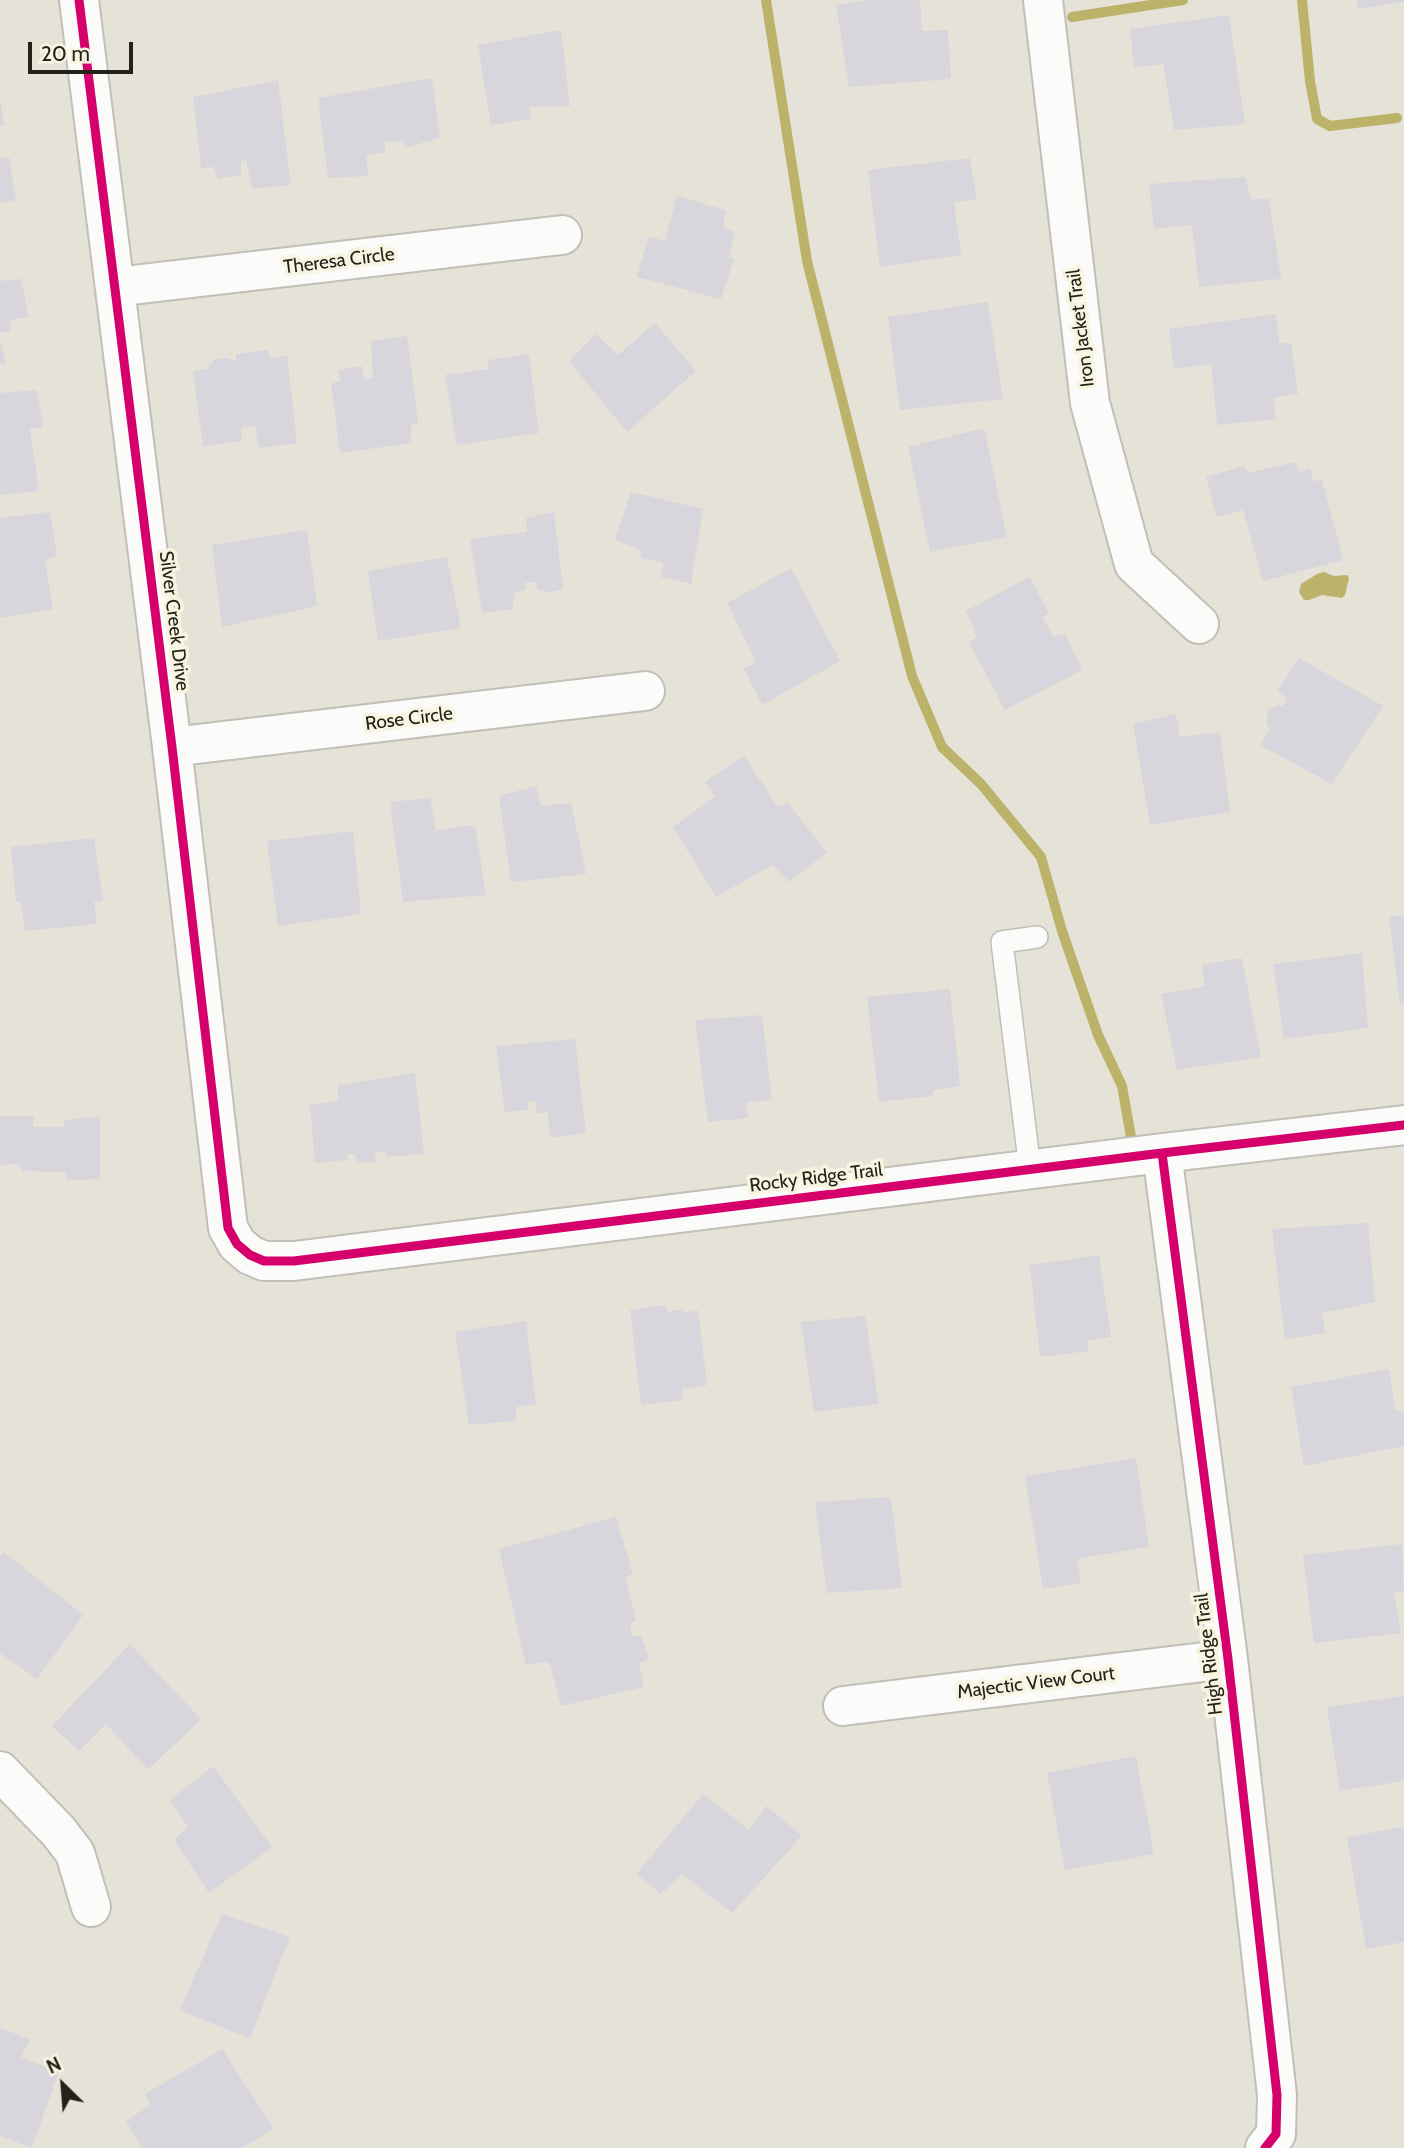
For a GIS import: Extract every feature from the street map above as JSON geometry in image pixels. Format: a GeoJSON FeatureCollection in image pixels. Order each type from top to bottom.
{"type":"FeatureCollection","features":[{"type":"Feature","properties":{"kind":"street","name":"Silver Creek Drive"},"geometry":{"type":"LineString","coordinates":[[79,0],[172,747],[228,1228],[237,1244]]}},
{"type":"Feature","properties":{"kind":"street","name":"Iron Jacket Trail"},"geometry":{"type":"LineString","coordinates":[[1043,0],[1090,403],[1134,564],[1199,624]]}},
{"type":"Feature","properties":{"kind":"street","name":"Theresa Circle"},"geometry":{"type":"LineString","coordinates":[[115,287],[562,235]]}},
{"type":"Feature","properties":{"kind":"street","name":"Rose Circle"},"geometry":{"type":"LineString","coordinates":[[172,747],[645,691]]}},
{"type":"Feature","properties":{"kind":"street","name":"Rocky Ridge Trail"},"geometry":{"type":"LineString","coordinates":[[237,1244],[250,1255],[264,1261],[294,1261],[1404,1125]]}},
{"type":"Feature","properties":{"kind":"street","name":"High Ridge Trail"},"geometry":{"type":"LineString","coordinates":[[1163,1153],[1228,1659],[1278,2095],[1276,2134],[1265,2148]]}},
{"type":"Feature","properties":{"kind":"street","name":"Majectic View Court"},"geometry":{"type":"LineString","coordinates":[[843,1706],[1228,1659]]}},
{"type":"Feature","properties":{"kind":"street"},"geometry":{"type":"LineString","coordinates":[[0,1771],[58,1831],[75,1853],[91,1907]]}},
{"type":"Feature","properties":{"kind":"lane"},"geometry":{"type":"LineString","coordinates":[[1030,1169],[1002,942],[1037,937]]}},
{"type":"Feature","properties":{"kind":"shaded area"},"geometry":{"type":"Polygon","coordinates":[[[1324,572],[1334,576],[1347,575],[1349,578],[1345,595],[1342,598],[1322,595],[1304,600],[1299,592],[1301,584],[1324,572]]]}},
{"type":"Feature","properties":{"kind":"building"},"geometry":{"type":"Polygon","coordinates":[[[868,0],[920,0],[922,31],[948,30],[951,79],[849,87],[836,5],[868,0]]]}},
{"type":"Feature","properties":{"kind":"building"},"geometry":{"type":"Polygon","coordinates":[[[1356,0],[1404,0],[1404,2],[1358,9],[1356,0]]]}},
{"type":"Feature","properties":{"kind":"building"},"geometry":{"type":"Polygon","coordinates":[[[1229,15],[1245,124],[1174,130],[1163,64],[1134,67],[1130,29],[1229,15]]]}},
{"type":"Feature","properties":{"kind":"building"},"geometry":{"type":"Polygon","coordinates":[[[561,30],[570,106],[530,107],[531,119],[491,125],[478,45],[561,30]]]}},
{"type":"Feature","properties":{"kind":"building"},"geometry":{"type":"Polygon","coordinates":[[[432,78],[440,138],[407,147],[403,141],[384,142],[386,152],[366,155],[368,176],[328,178],[318,98],[432,78]]]}},
{"type":"Feature","properties":{"kind":"building"},"geometry":{"type":"Polygon","coordinates":[[[278,80],[291,185],[252,189],[246,160],[241,161],[241,175],[218,179],[214,167],[201,168],[193,97],[278,80]]]}},
{"type":"Feature","properties":{"kind":"building"},"geometry":{"type":"Polygon","coordinates":[[[0,101],[5,125],[0,126],[0,101]]]}},
{"type":"Feature","properties":{"kind":"building"},"geometry":{"type":"Polygon","coordinates":[[[9,157],[16,200],[0,203],[0,158],[9,157]]]}},
{"type":"Feature","properties":{"kind":"building"},"geometry":{"type":"Polygon","coordinates":[[[970,158],[977,200],[954,202],[961,255],[880,267],[868,170],[970,158]]]}},
{"type":"Feature","properties":{"kind":"building"},"geometry":{"type":"Polygon","coordinates":[[[1245,177],[1251,199],[1269,199],[1281,279],[1199,287],[1192,225],[1154,229],[1149,184],[1245,177]]]}},
{"type":"Feature","properties":{"kind":"building"},"geometry":{"type":"Polygon","coordinates":[[[677,196],[725,210],[724,228],[735,232],[729,257],[734,259],[721,299],[637,277],[649,236],[665,241],[677,196]]]}},
{"type":"Feature","properties":{"kind":"building"},"geometry":{"type":"Polygon","coordinates":[[[21,279],[29,317],[9,320],[11,331],[0,333],[0,281],[21,279]]]}},
{"type":"Feature","properties":{"kind":"building"},"geometry":{"type":"Polygon","coordinates":[[[988,302],[1003,399],[900,410],[888,317],[988,302]]]}},
{"type":"Feature","properties":{"kind":"building"},"geometry":{"type":"Polygon","coordinates":[[[1276,314],[1279,343],[1291,343],[1298,394],[1273,398],[1276,419],[1217,425],[1211,364],[1174,369],[1169,329],[1276,314]]]}},
{"type":"Feature","properties":{"kind":"building"},"geometry":{"type":"Polygon","coordinates":[[[655,323],[696,371],[627,432],[569,361],[596,334],[618,355],[655,323]]]}},
{"type":"Feature","properties":{"kind":"building"},"geometry":{"type":"Polygon","coordinates":[[[407,336],[418,423],[411,425],[411,443],[340,453],[331,384],[340,381],[339,370],[362,366],[364,380],[373,378],[371,341],[407,336]]]}},
{"type":"Feature","properties":{"kind":"building"},"geometry":{"type":"Polygon","coordinates":[[[0,341],[6,364],[0,365],[0,341]]]}},
{"type":"Feature","properties":{"kind":"building"},"geometry":{"type":"Polygon","coordinates":[[[268,350],[270,358],[287,356],[297,443],[259,448],[255,426],[241,428],[242,441],[203,446],[193,371],[207,369],[215,359],[228,358],[233,361],[236,360],[236,354],[268,350]]]}},
{"type":"Feature","properties":{"kind":"building"},"geometry":{"type":"Polygon","coordinates":[[[529,354],[539,433],[457,445],[445,375],[489,369],[488,360],[529,354]]]}},
{"type":"Feature","properties":{"kind":"building"},"geometry":{"type":"Polygon","coordinates":[[[37,390],[43,427],[30,429],[39,491],[0,495],[0,393],[37,390]]]}},
{"type":"Feature","properties":{"kind":"building"},"geometry":{"type":"Polygon","coordinates":[[[984,428],[1007,537],[930,552],[908,447],[984,428]]]}},
{"type":"Feature","properties":{"kind":"building"},"geometry":{"type":"Polygon","coordinates":[[[1296,462],[1299,472],[1310,469],[1313,481],[1322,480],[1343,560],[1263,581],[1243,510],[1217,517],[1206,477],[1244,466],[1248,473],[1296,462]]]}},
{"type":"Feature","properties":{"kind":"building"},"geometry":{"type":"Polygon","coordinates":[[[631,492],[703,509],[691,584],[661,577],[663,563],[642,558],[639,550],[615,539],[631,492]]]}},
{"type":"Feature","properties":{"kind":"building"},"geometry":{"type":"Polygon","coordinates":[[[50,512],[57,556],[45,560],[53,609],[0,618],[0,518],[50,512]]]}},
{"type":"Feature","properties":{"kind":"building"},"geometry":{"type":"Polygon","coordinates":[[[554,512],[563,589],[547,593],[545,590],[538,590],[536,582],[524,583],[526,590],[514,593],[513,609],[482,613],[470,539],[527,532],[526,518],[554,512]]]}},
{"type":"Feature","properties":{"kind":"building"},"geometry":{"type":"Polygon","coordinates":[[[307,530],[317,606],[222,627],[212,545],[307,530]]]}},
{"type":"Feature","properties":{"kind":"building"},"geometry":{"type":"Polygon","coordinates":[[[447,557],[461,628],[378,641],[368,571],[447,557]]]}},
{"type":"Feature","properties":{"kind":"building"},"geometry":{"type":"Polygon","coordinates":[[[791,568],[840,661],[762,705],[744,669],[756,662],[727,603],[791,568]]]}},
{"type":"Feature","properties":{"kind":"building"},"geometry":{"type":"Polygon","coordinates":[[[1029,577],[1049,612],[1043,618],[1053,637],[1065,634],[1082,670],[1005,710],[969,642],[977,637],[966,611],[1029,577]]]}},
{"type":"Feature","properties":{"kind":"building"},"geometry":{"type":"Polygon","coordinates":[[[1299,658],[1383,706],[1332,784],[1260,745],[1269,729],[1266,720],[1269,709],[1279,705],[1283,707],[1287,698],[1277,691],[1299,658]]]}},
{"type":"Feature","properties":{"kind":"building"},"geometry":{"type":"Polygon","coordinates":[[[1176,714],[1180,737],[1220,732],[1230,812],[1150,825],[1133,724],[1176,714]]]}},
{"type":"Feature","properties":{"kind":"building"},"geometry":{"type":"Polygon","coordinates":[[[744,756],[778,807],[788,803],[827,853],[789,882],[772,865],[716,897],[673,827],[715,796],[705,782],[744,756]]]}},
{"type":"Feature","properties":{"kind":"building"},"geometry":{"type":"Polygon","coordinates":[[[536,786],[541,806],[571,803],[586,874],[511,882],[499,796],[536,786]]]}},
{"type":"Feature","properties":{"kind":"building"},"geometry":{"type":"Polygon","coordinates":[[[430,798],[436,830],[475,825],[486,895],[403,902],[390,802],[430,798]]]}},
{"type":"Feature","properties":{"kind":"building"},"geometry":{"type":"Polygon","coordinates":[[[353,831],[361,914],[278,926],[267,841],[353,831]]]}},
{"type":"Feature","properties":{"kind":"building"},"geometry":{"type":"Polygon","coordinates":[[[94,838],[103,900],[94,902],[97,924],[25,931],[21,902],[16,902],[11,847],[94,838]]]}},
{"type":"Feature","properties":{"kind":"building"},"geometry":{"type":"Polygon","coordinates":[[[1404,915],[1404,1004],[1400,1005],[1389,917],[1404,915]]]}},
{"type":"Feature","properties":{"kind":"building"},"geometry":{"type":"Polygon","coordinates":[[[1362,953],[1368,1028],[1284,1039],[1273,964],[1362,953]]]}},
{"type":"Feature","properties":{"kind":"building"},"geometry":{"type":"Polygon","coordinates":[[[1242,958],[1261,1057],[1177,1070],[1161,994],[1205,986],[1202,965],[1242,958]]]}},
{"type":"Feature","properties":{"kind":"building"},"geometry":{"type":"Polygon","coordinates":[[[950,989],[960,1086],[933,1090],[933,1096],[879,1102],[867,997],[950,989]]]}},
{"type":"Feature","properties":{"kind":"building"},"geometry":{"type":"Polygon","coordinates":[[[762,1015],[772,1100],[746,1102],[748,1118],[708,1122],[695,1020],[762,1015]]]}},
{"type":"Feature","properties":{"kind":"building"},"geometry":{"type":"Polygon","coordinates":[[[575,1039],[586,1133],[551,1138],[547,1112],[537,1114],[535,1101],[528,1101],[528,1110],[505,1112],[496,1046],[575,1039]]]}},
{"type":"Feature","properties":{"kind":"building"},"geometry":{"type":"Polygon","coordinates":[[[415,1073],[424,1154],[387,1157],[386,1151],[375,1152],[376,1162],[358,1163],[355,1154],[348,1154],[347,1160],[315,1163],[310,1105],[338,1101],[338,1085],[415,1073]]]}},
{"type":"Feature","properties":{"kind":"building"},"geometry":{"type":"Polygon","coordinates":[[[0,1116],[34,1116],[33,1127],[64,1127],[64,1120],[100,1116],[100,1179],[67,1180],[65,1172],[23,1171],[19,1164],[0,1165],[0,1116]]]}},
{"type":"Feature","properties":{"kind":"building"},"geometry":{"type":"Polygon","coordinates":[[[1368,1223],[1375,1302],[1322,1313],[1325,1333],[1285,1339],[1272,1229],[1368,1223]]]}},
{"type":"Feature","properties":{"kind":"building"},"geometry":{"type":"Polygon","coordinates":[[[1099,1255],[1111,1337],[1087,1341],[1089,1351],[1040,1357],[1030,1265],[1099,1255]]]}},
{"type":"Feature","properties":{"kind":"building"},"geometry":{"type":"Polygon","coordinates":[[[665,1305],[668,1312],[698,1310],[707,1385],[682,1389],[683,1400],[641,1405],[630,1310],[665,1305]]]}},
{"type":"Feature","properties":{"kind":"building"},"geometry":{"type":"Polygon","coordinates":[[[865,1316],[879,1404],[814,1412],[801,1322],[865,1316]]]}},
{"type":"Feature","properties":{"kind":"building"},"geometry":{"type":"Polygon","coordinates":[[[526,1321],[536,1404],[516,1407],[516,1421],[469,1425],[455,1332],[526,1321]]]}},
{"type":"Feature","properties":{"kind":"building"},"geometry":{"type":"Polygon","coordinates":[[[1389,1369],[1395,1409],[1404,1413],[1404,1446],[1304,1466],[1291,1387],[1389,1369]]]}},
{"type":"Feature","properties":{"kind":"building"},"geometry":{"type":"Polygon","coordinates":[[[1136,1458],[1149,1547],[1077,1559],[1081,1583],[1043,1589],[1025,1476],[1136,1458]]]}},
{"type":"Feature","properties":{"kind":"building"},"geometry":{"type":"Polygon","coordinates":[[[891,1497],[902,1588],[827,1593],[815,1502],[891,1497]]]}},
{"type":"Feature","properties":{"kind":"building"},"geometry":{"type":"Polygon","coordinates":[[[616,1517],[633,1574],[625,1577],[636,1621],[630,1623],[632,1636],[641,1636],[649,1659],[639,1663],[644,1687],[561,1706],[550,1664],[544,1662],[526,1665],[499,1549],[616,1517]]]}},
{"type":"Feature","properties":{"kind":"building"},"geometry":{"type":"Polygon","coordinates":[[[1402,1544],[1404,1591],[1394,1592],[1401,1633],[1314,1643],[1303,1555],[1402,1544]]]}},
{"type":"Feature","properties":{"kind":"building"},"geometry":{"type":"Polygon","coordinates":[[[4,1552],[83,1615],[37,1679],[0,1653],[0,1557],[4,1552]]]}},
{"type":"Feature","properties":{"kind":"building"},"geometry":{"type":"Polygon","coordinates":[[[130,1644],[201,1719],[148,1770],[106,1724],[79,1751],[52,1726],[130,1644]]]}},
{"type":"Feature","properties":{"kind":"building"},"geometry":{"type":"Polygon","coordinates":[[[1404,1696],[1404,1781],[1340,1791],[1327,1707],[1404,1696]]]}},
{"type":"Feature","properties":{"kind":"building"},"geometry":{"type":"Polygon","coordinates":[[[1136,1756],[1154,1854],[1065,1870],[1047,1773],[1136,1756]]]}},
{"type":"Feature","properties":{"kind":"building"},"geometry":{"type":"Polygon","coordinates":[[[213,1766],[272,1847],[209,1893],[174,1840],[188,1827],[170,1800],[213,1766]]]}},
{"type":"Feature","properties":{"kind":"building"},"geometry":{"type":"Polygon","coordinates":[[[703,1794],[749,1830],[766,1806],[802,1836],[732,1913],[682,1874],[661,1894],[636,1874],[703,1794]]]}},
{"type":"Feature","properties":{"kind":"building"},"geometry":{"type":"Polygon","coordinates":[[[1404,1827],[1404,1942],[1366,1949],[1347,1837],[1404,1827]]]}},
{"type":"Feature","properties":{"kind":"building"},"geometry":{"type":"Polygon","coordinates":[[[222,1914],[290,1937],[250,2039],[180,2010],[222,1914]]]}},
{"type":"Feature","properties":{"kind":"building"},"geometry":{"type":"Polygon","coordinates":[[[0,2028],[30,2039],[21,2058],[59,2071],[32,2148],[0,2136],[0,2028]]]}},
{"type":"Feature","properties":{"kind":"building"},"geometry":{"type":"Polygon","coordinates":[[[222,2049],[274,2129],[242,2148],[142,2148],[126,2121],[150,2105],[145,2094],[222,2049]]]}},
{"type":"Feature","properties":{"kind":"waterway"},"geometry":{"type":"LineString","coordinates":[[766,0],[807,261],[912,676],[942,747],[981,784],[1041,857],[1062,931],[1098,1035],[1122,1086],[1131,1137]]}},
{"type":"Feature","properties":{"kind":"waterway"},"geometry":{"type":"LineString","coordinates":[[1072,17],[1183,0]]}},
{"type":"Feature","properties":{"kind":"waterway"},"geometry":{"type":"LineString","coordinates":[[1302,0],[1310,81],[1317,119],[1330,126],[1397,118]]}},
{"type":"Feature","properties":{"kind":"cycle path"},"geometry":{"type":"LineString","coordinates":[[79,0],[172,747],[228,1228],[237,1244],[250,1255],[264,1261],[294,1261],[1404,1125]]}},
{"type":"Feature","properties":{"kind":"cycle path"},"geometry":{"type":"LineString","coordinates":[[1162,1153],[1228,1659],[1277,2095],[1276,2134],[1265,2148]]}}]}
